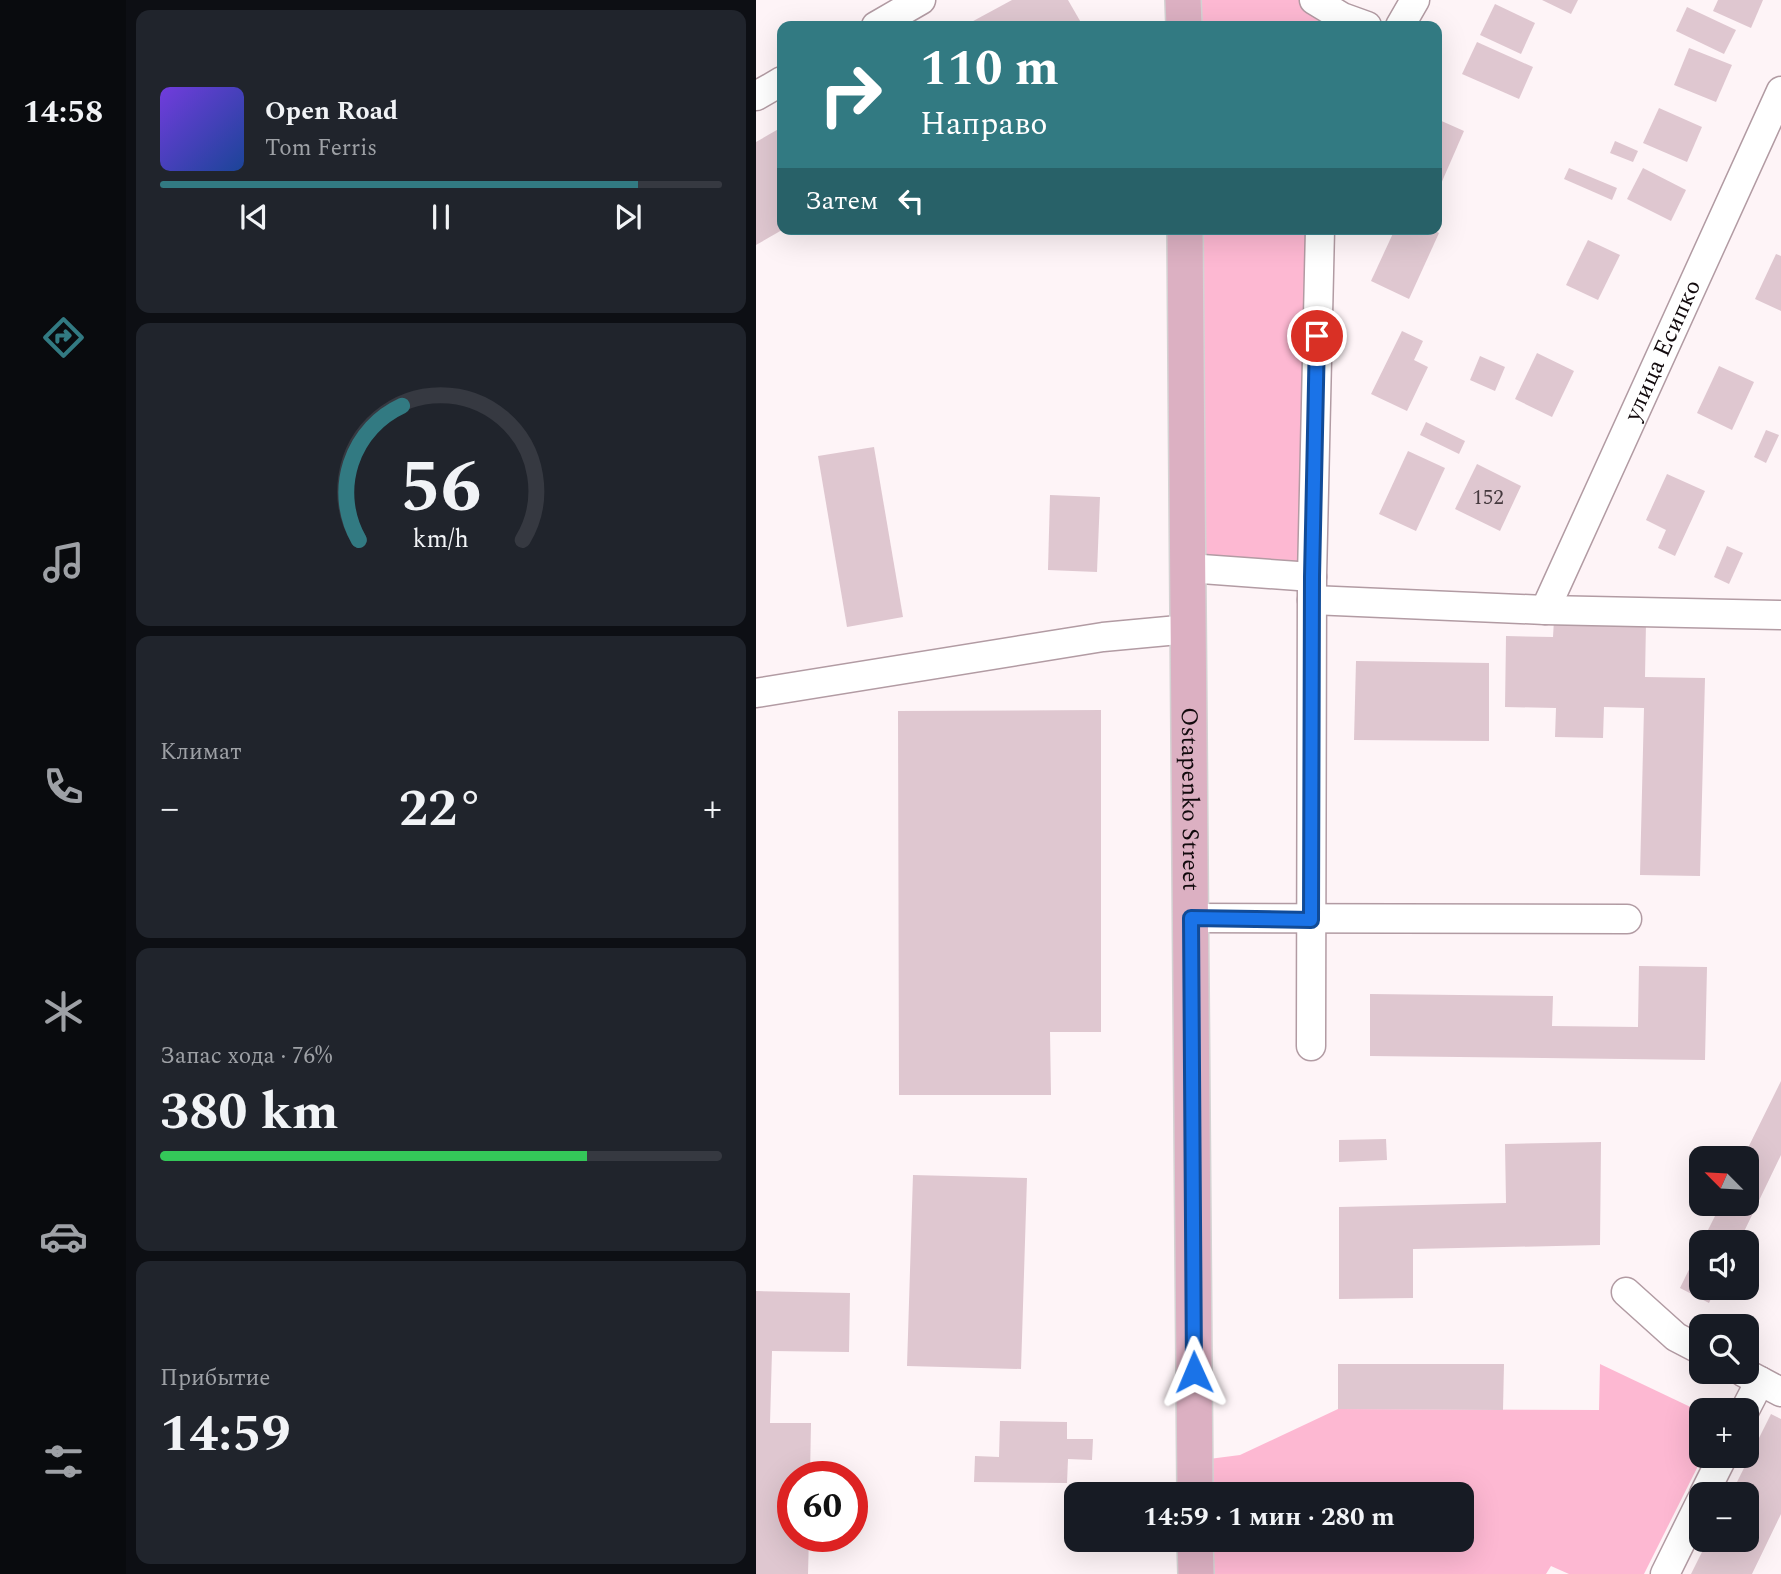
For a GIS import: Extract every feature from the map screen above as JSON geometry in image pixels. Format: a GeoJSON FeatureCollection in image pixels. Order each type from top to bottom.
{"type":"FeatureCollection","features":[{"type":"Feature","properties":{"kind":"main road"},"geometry":{"type":"LineString","coordinates":[[1184,0],[1184,21]]}},
{"type":"Feature","properties":{"kind":"main road","name":"Ostapenko Street"},"geometry":{"type":"LineString","coordinates":[[1185,235],[1195,1482]]}},
{"type":"Feature","properties":{"kind":"main road"},"geometry":{"type":"LineString","coordinates":[[1195,1552],[1196,1574]]}},
{"type":"Feature","properties":{"kind":"street"},"geometry":{"type":"LineString","coordinates":[[885,21],[921,0]]}},
{"type":"Feature","properties":{"kind":"street"},"geometry":{"type":"LineString","coordinates":[[1314,0],[1353,21]]}},
{"type":"Feature","properties":{"kind":"street"},"geometry":{"type":"LineString","coordinates":[[1403,21],[1415,0]]}},
{"type":"Feature","properties":{"kind":"street"},"geometry":{"type":"LineString","coordinates":[[756,96],[777,84]]}},
{"type":"Feature","properties":{"kind":"street","name":"улица Есипко"},"geometry":{"type":"LineString","coordinates":[[1545,610],[1781,91]]}},
{"type":"Feature","properties":{"kind":"street"},"geometry":{"type":"LineString","coordinates":[[1311,1046],[1312,588],[1320,235]]}},
{"type":"Feature","properties":{"kind":"street"},"geometry":{"type":"LineString","coordinates":[[1188,568],[1312,588],[1545,610],[1781,614]]}},
{"type":"Feature","properties":{"kind":"street"},"geometry":{"type":"LineString","coordinates":[[756,693],[1102,637],[1189,629]]}},
{"type":"Feature","properties":{"kind":"street"},"geometry":{"type":"LineString","coordinates":[[1191,918],[1627,919]]}},
{"type":"Feature","properties":{"kind":"street"},"geometry":{"type":"LineString","coordinates":[[1626,1292],[1676,1337],[1689,1344]]}},
{"type":"Feature","properties":{"kind":"street"},"geometry":{"type":"LineString","coordinates":[[1752,1398],[1761,1382]]}},
{"type":"Feature","properties":{"kind":"street"},"geometry":{"type":"LineString","coordinates":[[1665,1574],[1689,1525]]}},
{"type":"Feature","properties":{"kind":"shaded area"},"geometry":{"type":"Polygon","coordinates":[[[1183,0],[1299,0],[1305,11],[1319,21],[1184,21],[1183,0]]]}},
{"type":"Feature","properties":{"kind":"shaded area"},"geometry":{"type":"Polygon","coordinates":[[[1185,235],[1320,235],[1312,577],[1188,568],[1185,235]]]}},
{"type":"Feature","properties":{"kind":"shaded area"},"geometry":{"type":"Polygon","coordinates":[[[1600,1364],[1689,1406],[1689,1468],[1697,1468],[1644,1574],[1569,1574],[1551,1566],[1546,1574],[1209,1574],[1209,1552],[1474,1552],[1474,1482],[1209,1482],[1209,1459],[1240,1455],[1338,1409],[1599,1410],[1600,1364]]]}},
{"type":"Feature","properties":{"kind":"building"},"geometry":{"type":"Polygon","coordinates":[[[1012,0],[1068,0],[1080,21],[973,21],[1012,0]]]}},
{"type":"Feature","properties":{"kind":"building"},"geometry":{"type":"Polygon","coordinates":[[[1542,0],[1578,0],[1571,14],[1542,0]]]}},
{"type":"Feature","properties":{"kind":"building"},"geometry":{"type":"Polygon","coordinates":[[[1718,0],[1763,0],[1751,28],[1713,11],[1718,0]]]}},
{"type":"Feature","properties":{"kind":"building"},"geometry":{"type":"Polygon","coordinates":[[[1495,4],[1535,23],[1521,54],[1480,35],[1495,4]]]}},
{"type":"Feature","properties":{"kind":"building"},"geometry":{"type":"Polygon","coordinates":[[[1687,7],[1736,30],[1724,54],[1676,31],[1687,7]]]}},
{"type":"Feature","properties":{"kind":"building"},"geometry":{"type":"Polygon","coordinates":[[[1477,42],[1533,67],[1519,99],[1462,74],[1477,42]]]}},
{"type":"Feature","properties":{"kind":"building"},"geometry":{"type":"Polygon","coordinates":[[[1689,48],[1732,65],[1716,102],[1674,85],[1689,48]]]}},
{"type":"Feature","properties":{"kind":"building"},"geometry":{"type":"Polygon","coordinates":[[[1659,108],[1702,127],[1687,162],[1643,143],[1659,108]]]}},
{"type":"Feature","properties":{"kind":"building"},"geometry":{"type":"Polygon","coordinates":[[[1442,121],[1464,131],[1442,182],[1442,121]]]}},
{"type":"Feature","properties":{"kind":"building"},"geometry":{"type":"Polygon","coordinates":[[[777,130],[777,233],[756,245],[756,142],[777,130]]]}},
{"type":"Feature","properties":{"kind":"building"},"geometry":{"type":"Polygon","coordinates":[[[1615,141],[1638,151],[1633,162],[1610,153],[1615,141]]]}},
{"type":"Feature","properties":{"kind":"building"},"geometry":{"type":"Polygon","coordinates":[[[1569,168],[1617,188],[1612,200],[1564,179],[1569,168]]]}},
{"type":"Feature","properties":{"kind":"building"},"geometry":{"type":"Polygon","coordinates":[[[1643,168],[1686,190],[1671,221],[1627,199],[1643,168]]]}},
{"type":"Feature","properties":{"kind":"building"},"geometry":{"type":"Polygon","coordinates":[[[1392,235],[1438,235],[1409,299],[1371,281],[1392,235]]]}},
{"type":"Feature","properties":{"kind":"building"},"geometry":{"type":"Polygon","coordinates":[[[1588,240],[1620,255],[1598,300],[1566,285],[1588,240]]]}},
{"type":"Feature","properties":{"kind":"building"},"geometry":{"type":"Polygon","coordinates":[[[1776,254],[1781,256],[1781,311],[1755,299],[1776,254]]]}},
{"type":"Feature","properties":{"kind":"building"},"geometry":{"type":"Polygon","coordinates":[[[1402,331],[1423,341],[1414,360],[1428,367],[1407,411],[1371,394],[1402,331]]]}},
{"type":"Feature","properties":{"kind":"building"},"geometry":{"type":"Polygon","coordinates":[[[1537,353],[1574,371],[1552,417],[1515,399],[1537,353]]]}},
{"type":"Feature","properties":{"kind":"building"},"geometry":{"type":"Polygon","coordinates":[[[1480,356],[1505,367],[1495,391],[1470,380],[1480,356]]]}},
{"type":"Feature","properties":{"kind":"building"},"geometry":{"type":"Polygon","coordinates":[[[1719,366],[1754,382],[1732,430],[1697,413],[1719,366]]]}},
{"type":"Feature","properties":{"kind":"building"},"geometry":{"type":"Polygon","coordinates":[[[1426,422],[1465,441],[1459,454],[1420,435],[1426,422]]]}},
{"type":"Feature","properties":{"kind":"building"},"geometry":{"type":"Polygon","coordinates":[[[1766,430],[1779,435],[1766,463],[1754,457],[1766,430]]]}},
{"type":"Feature","properties":{"kind":"building"},"geometry":{"type":"Polygon","coordinates":[[[874,447],[903,617],[847,627],[818,456],[874,447]]]}},
{"type":"Feature","properties":{"kind":"building"},"geometry":{"type":"Polygon","coordinates":[[[1408,451],[1445,468],[1416,531],[1379,514],[1408,451]]]}},
{"type":"Feature","properties":{"kind":"building"},"geometry":{"type":"Polygon","coordinates":[[[1477,464],[1521,486],[1500,531],[1455,509],[1477,464]]]}},
{"type":"Feature","properties":{"kind":"building"},"geometry":{"type":"Polygon","coordinates":[[[1667,474],[1705,491],[1675,556],[1658,548],[1666,530],[1646,520],[1667,474]]]}},
{"type":"Feature","properties":{"kind":"building"},"geometry":{"type":"Polygon","coordinates":[[[1050,495],[1100,497],[1097,572],[1048,570],[1050,495]]]}},
{"type":"Feature","properties":{"kind":"building"},"geometry":{"type":"Polygon","coordinates":[[[1727,546],[1743,553],[1729,584],[1714,577],[1727,546]]]}},
{"type":"Feature","properties":{"kind":"building"},"geometry":{"type":"Polygon","coordinates":[[[1554,620],[1646,622],[1645,677],[1705,678],[1700,876],[1640,875],[1644,708],[1604,707],[1603,738],[1555,737],[1556,708],[1505,707],[1506,636],[1553,637],[1554,620]]]}},
{"type":"Feature","properties":{"kind":"building"},"geometry":{"type":"Polygon","coordinates":[[[1356,661],[1489,663],[1489,741],[1354,740],[1356,661]]]}},
{"type":"Feature","properties":{"kind":"building"},"geometry":{"type":"Polygon","coordinates":[[[1101,710],[1101,1032],[1050,1032],[1051,1095],[899,1095],[898,711],[1101,710]]]}},
{"type":"Feature","properties":{"kind":"building"},"geometry":{"type":"Polygon","coordinates":[[[1639,966],[1707,967],[1705,1060],[1370,1056],[1370,994],[1553,996],[1552,1026],[1638,1027],[1639,966]]]}},
{"type":"Feature","properties":{"kind":"building"},"geometry":{"type":"Polygon","coordinates":[[[1781,1081],[1781,1155],[1759,1201],[1759,1146],[1749,1146],[1781,1081]]]}},
{"type":"Feature","properties":{"kind":"building"},"geometry":{"type":"Polygon","coordinates":[[[1386,1139],[1387,1160],[1339,1162],[1339,1140],[1386,1139]]]}},
{"type":"Feature","properties":{"kind":"building"},"geometry":{"type":"Polygon","coordinates":[[[1601,1142],[1600,1245],[1413,1249],[1413,1298],[1339,1299],[1339,1207],[1506,1203],[1505,1144],[1601,1142]]]}},
{"type":"Feature","properties":{"kind":"building"},"geometry":{"type":"Polygon","coordinates":[[[913,1175],[1027,1178],[1021,1369],[907,1366],[913,1175]]]}},
{"type":"Feature","properties":{"kind":"building"},"geometry":{"type":"Polygon","coordinates":[[[1715,1216],[1752,1216],[1745,1230],[1708,1230],[1715,1216]]]}},
{"type":"Feature","properties":{"kind":"building"},"geometry":{"type":"Polygon","coordinates":[[[1689,1270],[1689,1293],[1680,1288],[1689,1270]]]}},
{"type":"Feature","properties":{"kind":"building"},"geometry":{"type":"Polygon","coordinates":[[[756,1291],[850,1293],[849,1352],[772,1351],[770,1423],[811,1423],[810,1461],[777,1461],[777,1552],[809,1552],[808,1574],[756,1574],[756,1291]]]}},
{"type":"Feature","properties":{"kind":"building"},"geometry":{"type":"Polygon","coordinates":[[[1338,1364],[1504,1364],[1503,1410],[1338,1409],[1338,1364]]]}},
{"type":"Feature","properties":{"kind":"building"},"geometry":{"type":"Polygon","coordinates":[[[1771,1414],[1781,1419],[1781,1514],[1752,1574],[1691,1574],[1702,1552],[1759,1552],[1759,1482],[1737,1482],[1744,1468],[1759,1468],[1759,1438],[1771,1414]]]}},
{"type":"Feature","properties":{"kind":"building"},"geometry":{"type":"Polygon","coordinates":[[[1000,1421],[1067,1422],[1067,1439],[1093,1439],[1092,1460],[1068,1459],[1067,1482],[1064,1483],[974,1482],[975,1456],[999,1457],[1000,1421]]]}},
{"type":"Feature","properties":{"kind":"route"},"geometry":{"type":"LineString","coordinates":[[1194,1372],[1191,918],[1311,920],[1312,577],[1317,336]]}}]}
